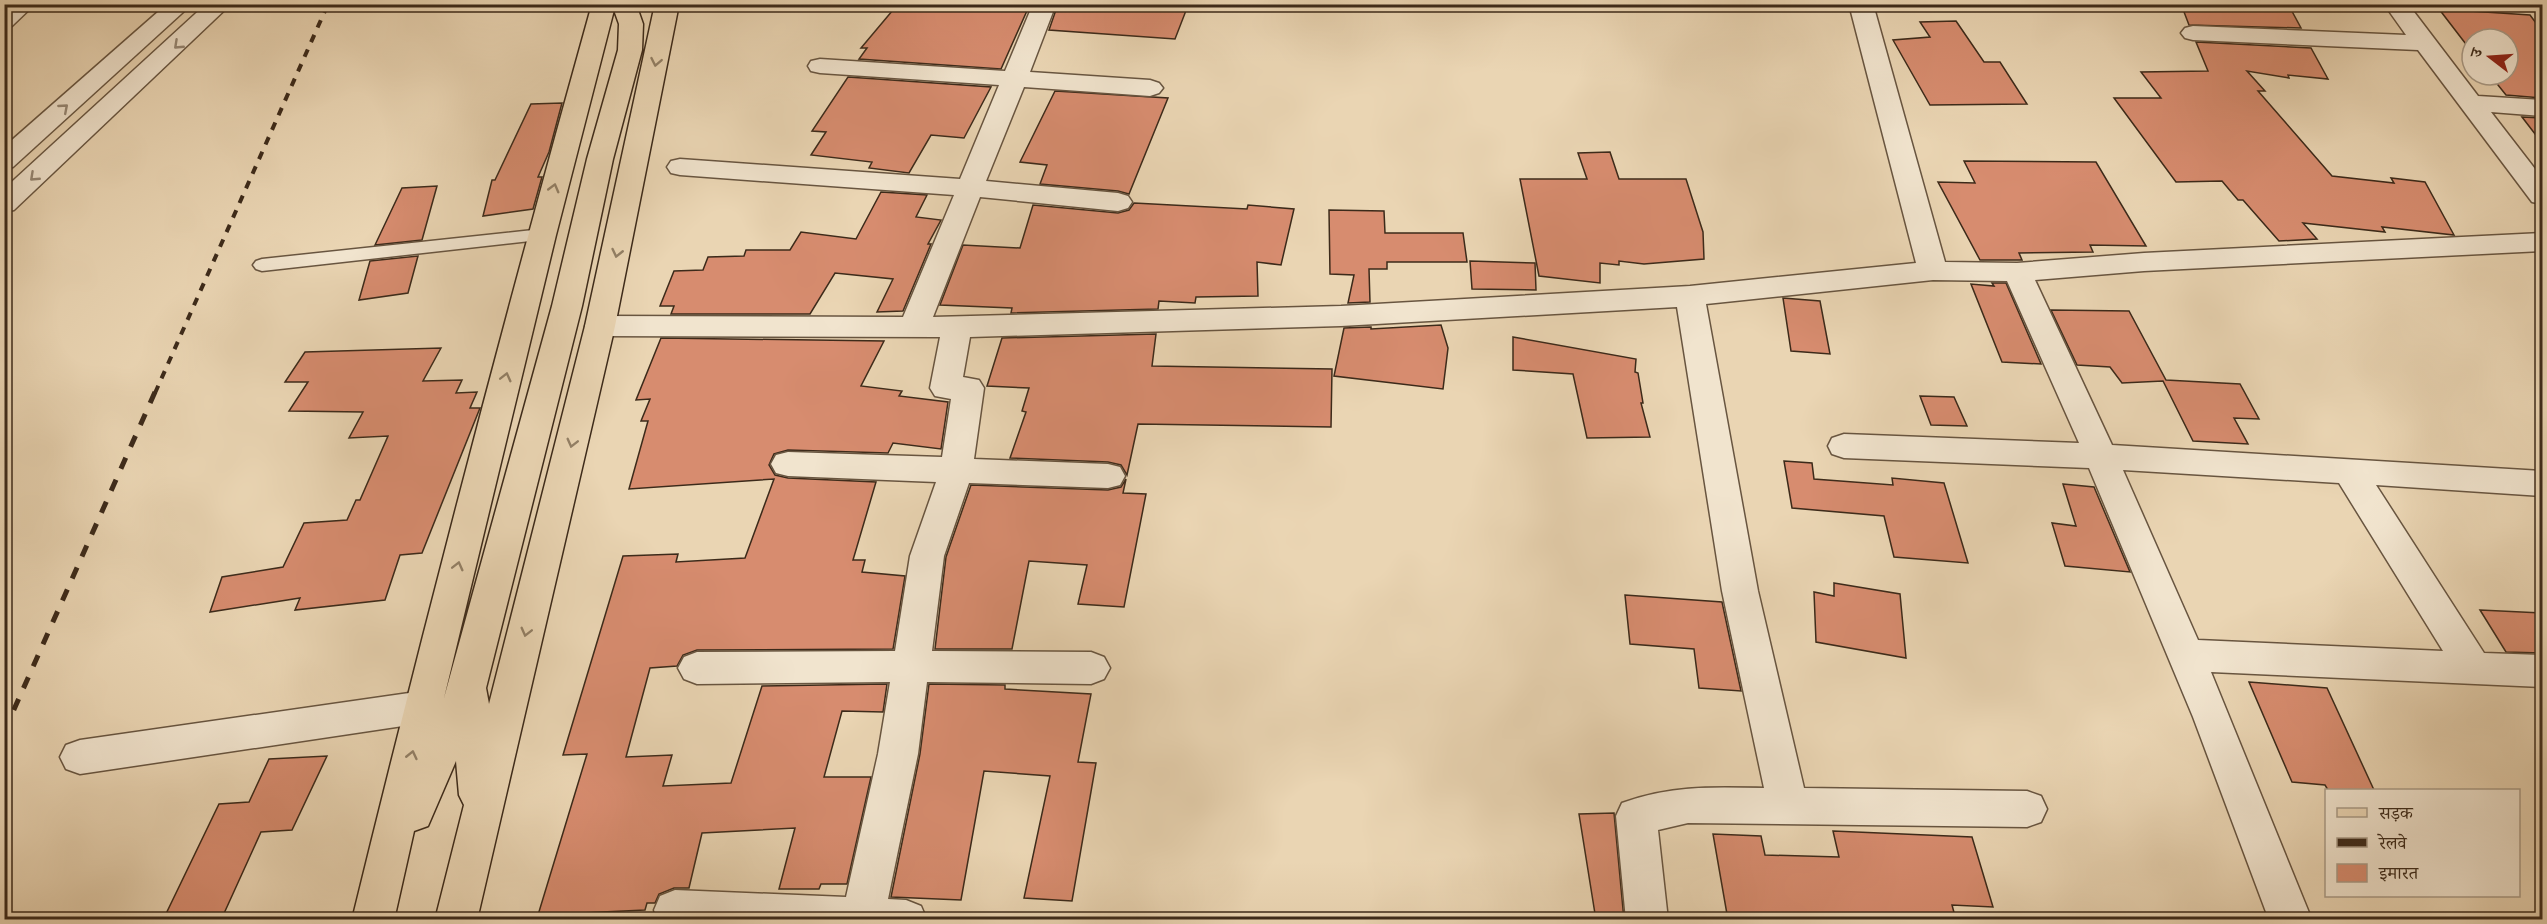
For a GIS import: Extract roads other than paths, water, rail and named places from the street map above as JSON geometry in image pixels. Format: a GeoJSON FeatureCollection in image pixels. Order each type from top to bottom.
{"type":"FeatureCollection","features":[{"type":"Feature","properties":{"kind":"main road"},"geometry":{"type":"LineString","coordinates":[[376,907],[423,707],[542,235],[604,4]]}},
{"type":"Feature","properties":{"kind":"main road"},"geometry":{"type":"LineString","coordinates":[[376,907],[468,687],[567,306],[600,159],[630,51],[631,24],[624,4]]}},
{"type":"Feature","properties":{"kind":"main road"},"geometry":{"type":"LineString","coordinates":[[456,920],[600,326],[667,4]]}},
{"type":"Feature","properties":{"kind":"main road"},"geometry":{"type":"LineString","coordinates":[[468,687],[481,821]]}},
{"type":"Feature","properties":{"kind":"street"},"geometry":{"type":"LineString","coordinates":[[4,21],[24,4]]}},
{"type":"Feature","properties":{"kind":"street"},"geometry":{"type":"LineString","coordinates":[[4,161],[181,4]]}},
{"type":"Feature","properties":{"kind":"street"},"geometry":{"type":"LineString","coordinates":[[4,204],[220,4]]}},
{"type":"Feature","properties":{"kind":"street"},"geometry":{"type":"LineString","coordinates":[[914,326],[1045,4]]}},
{"type":"Feature","properties":{"kind":"street"},"geometry":{"type":"LineString","coordinates":[[1861,4],[1933,271]]}},
{"type":"Feature","properties":{"kind":"street"},"geometry":{"type":"LineString","coordinates":[[2395,4],[2542,196]]}},
{"type":"Feature","properties":{"kind":"street"},"geometry":{"type":"LineString","coordinates":[[2193,33],[2425,43]]}},
{"type":"Feature","properties":{"kind":"street"},"geometry":{"type":"LineString","coordinates":[[820,66],[1150,88]]}},
{"type":"Feature","properties":{"kind":"street"},"geometry":{"type":"LineString","coordinates":[[2472,103],[2542,108]]}},
{"type":"Feature","properties":{"kind":"street"},"geometry":{"type":"LineString","coordinates":[[680,167],[971,188],[1118,202]]}},
{"type":"Feature","properties":{"kind":"street"},"geometry":{"type":"LineString","coordinates":[[600,326],[958,327],[1341,316],[1690,296],[1933,271],[2018,272],[2144,262],[2542,242]]}},
{"type":"Feature","properties":{"kind":"street"},"geometry":{"type":"LineString","coordinates":[[2018,272],[2101,456],[2186,655],[2291,920]]}},
{"type":"Feature","properties":{"kind":"street"},"geometry":{"type":"LineString","coordinates":[[1690,296],[1740,591],[1788,805]]}},
{"type":"Feature","properties":{"kind":"street"},"geometry":{"type":"LineString","coordinates":[[862,918],[898,754],[913,666],[927,556],[956,471],[968,388],[946,388],[958,327]]}},
{"type":"Feature","properties":{"kind":"street"},"geometry":{"type":"LineString","coordinates":[[1844,446],[2101,456],[2542,483]]}},
{"type":"Feature","properties":{"kind":"street"},"geometry":{"type":"LineString","coordinates":[[788,464],[1108,476]]}},
{"type":"Feature","properties":{"kind":"street"},"geometry":{"type":"LineString","coordinates":[[2349,471],[2474,668]]}},
{"type":"Feature","properties":{"kind":"street"},"geometry":{"type":"LineString","coordinates":[[2186,655],[2542,671]]}},
{"type":"Feature","properties":{"kind":"street"},"geometry":{"type":"LineString","coordinates":[[697,668],[913,666],[1092,668]]}},
{"type":"Feature","properties":{"kind":"street"},"geometry":{"type":"LineString","coordinates":[[80,757],[423,707]]}},
{"type":"Feature","properties":{"kind":"street"},"geometry":{"type":"LineString","coordinates":[[1647,920],[1636,816],[1688,805],[2027,809]]}},
{"type":"Feature","properties":{"kind":"street"},"geometry":{"type":"LineString","coordinates":[[675,910],[906,920]]}},
{"type":"Feature","properties":{"kind":"lane"},"geometry":{"type":"LineString","coordinates":[[262,265],[542,235]]}},
{"type":"Feature","properties":{"kind":"railway"},"geometry":{"type":"LineString","coordinates":[[155,393],[328,4]]}},
{"type":"Feature","properties":{"kind":"railway"},"geometry":{"type":"LineString","coordinates":[[4,732],[155,392]]}}]}
